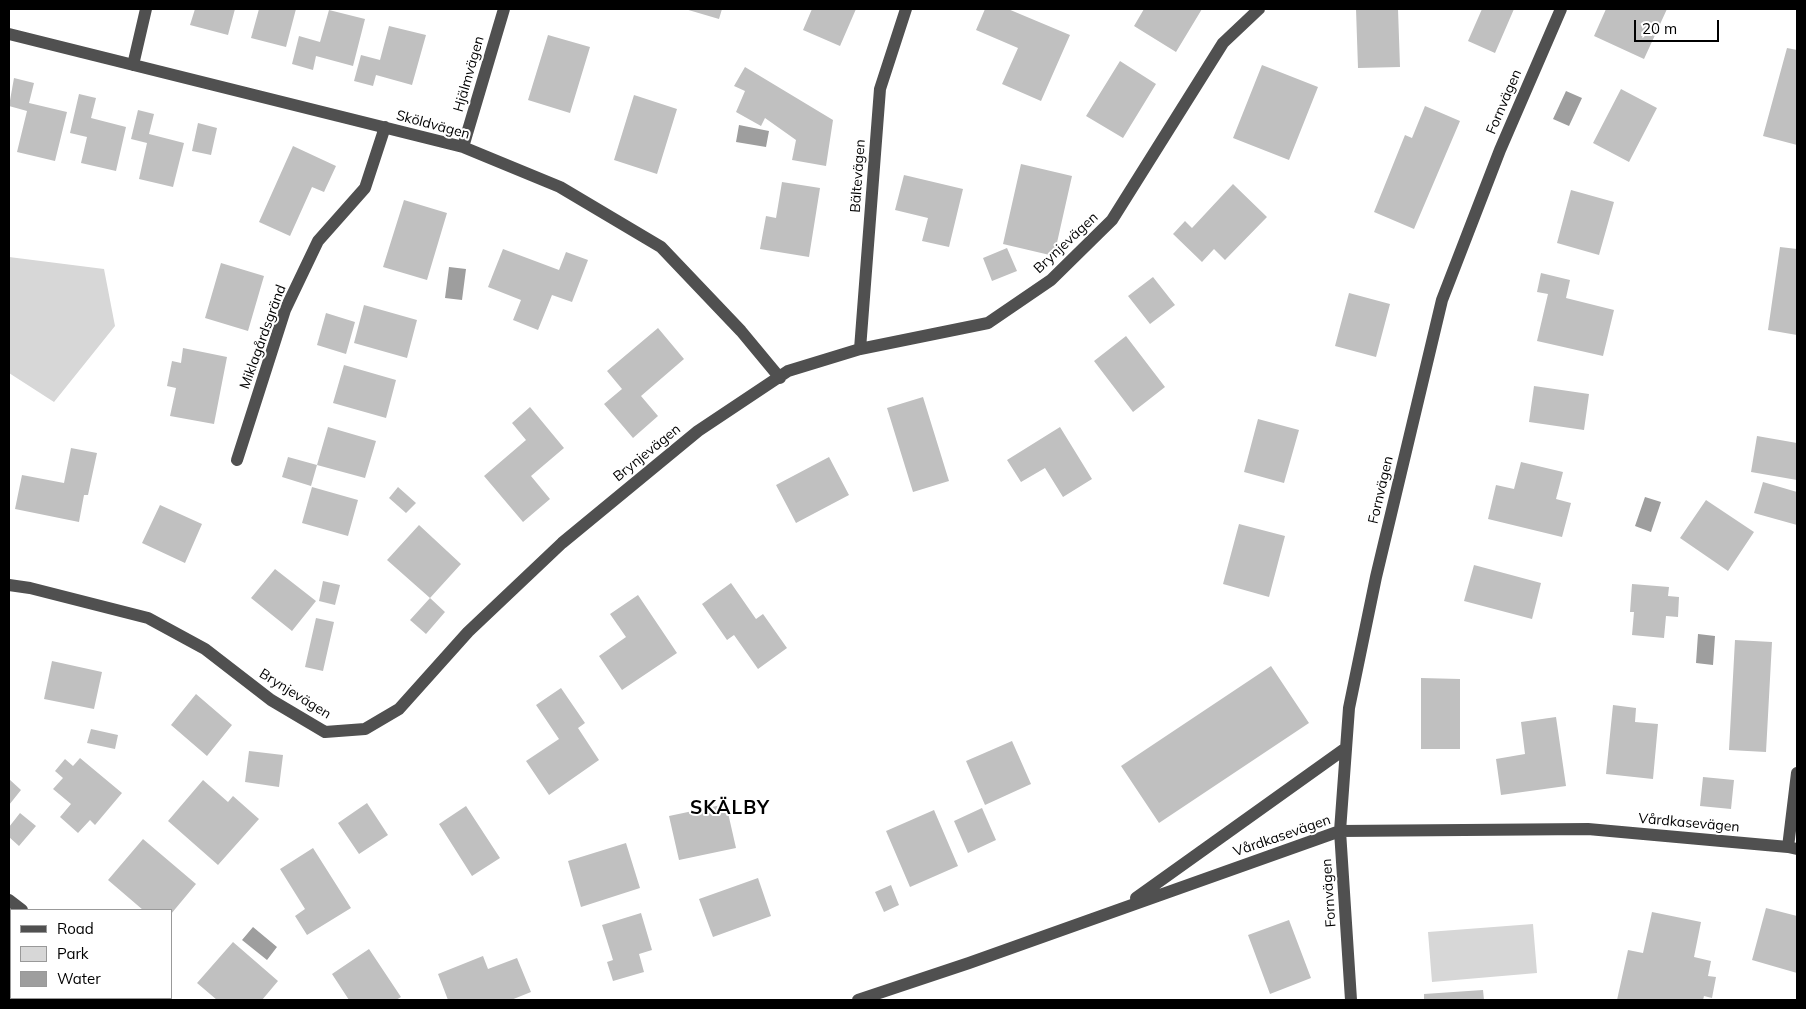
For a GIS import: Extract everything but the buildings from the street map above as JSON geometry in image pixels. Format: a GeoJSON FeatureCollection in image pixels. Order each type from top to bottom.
{"type":"FeatureCollection","features":[{"type":"Feature","properties":{"kind":"street"},"geometry":{"type":"LineString","coordinates":[[133,65],[146,9]]}},
{"type":"Feature","properties":{"kind":"street","name":"Hjälmvägen"},"geometry":{"type":"LineString","coordinates":[[463,147],[504,9]]}},
{"type":"Feature","properties":{"kind":"street","name":"Bältevägen"},"geometry":{"type":"LineString","coordinates":[[860,349],[880,89],[906,9]]}},
{"type":"Feature","properties":{"kind":"street","name":"Brynjevägen"},"geometry":{"type":"LineString","coordinates":[[9,585],[30,588],[148,618],[205,649],[271,700],[325,732],[366,729],[399,709],[468,632],[562,543],[698,431],[788,371],[860,349],[988,323],[1051,280],[1112,220],[1223,43],[1259,9]]}},
{"type":"Feature","properties":{"kind":"street","name":"Fornvägen"},"geometry":{"type":"LineString","coordinates":[[1351,1000],[1340,831],[1348,708],[1376,577],[1442,300],[1500,150],[1561,9]]}},
{"type":"Feature","properties":{"kind":"street","name":"Sköldvägen"},"geometry":{"type":"LineString","coordinates":[[9,34],[463,147],[560,187],[661,247],[741,331],[780,378]]}},
{"type":"Feature","properties":{"kind":"street","name":"Miklagårdsgränd"},"geometry":{"type":"LineString","coordinates":[[237,460],[285,310],[318,241],[365,188],[385,127]]}},
{"type":"Feature","properties":{"kind":"street"},"geometry":{"type":"LineString","coordinates":[[1123,907],[1346,748]]}},
{"type":"Feature","properties":{"kind":"street"},"geometry":{"type":"LineString","coordinates":[[1793,848],[1797,773]]}},
{"type":"Feature","properties":{"kind":"street","name":"Vårdkasevägen"},"geometry":{"type":"LineString","coordinates":[[858,1000],[969,963],[1340,831],[1588,829],[1793,848]]}},
{"type":"Feature","properties":{"kind":"street"},"geometry":{"type":"LineString","coordinates":[[9,900],[21,909]]}},
{"type":"Feature","properties":{"kind":"green space"},"geometry":{"type":"Polygon","coordinates":[[[9,257],[104,269],[115,326],[54,402],[9,373],[9,257]]]}},
{"type":"Feature","properties":{"kind":"green space"},"geometry":{"type":"Polygon","coordinates":[[[1533,924],[1537,973],[1432,982],[1428,932],[1533,924]]]}},
{"type":"Feature","properties":{"kind":"water"},"geometry":{"type":"Polygon","coordinates":[[[1566,91],[1582,98],[1569,126],[1553,119],[1566,91]]]}},
{"type":"Feature","properties":{"kind":"water"},"geometry":{"type":"Polygon","coordinates":[[[739,125],[769,131],[766,147],[736,142],[739,125]]]}},
{"type":"Feature","properties":{"kind":"water"},"geometry":{"type":"Polygon","coordinates":[[[449,267],[466,269],[462,300],[445,298],[449,267]]]}},
{"type":"Feature","properties":{"kind":"water"},"geometry":{"type":"Polygon","coordinates":[[[1645,497],[1661,502],[1651,532],[1635,526],[1645,497]]]}},
{"type":"Feature","properties":{"kind":"water"},"geometry":{"type":"Polygon","coordinates":[[[1698,634],[1715,636],[1713,665],[1696,663],[1698,634]]]}},
{"type":"Feature","properties":{"kind":"water"},"geometry":{"type":"Polygon","coordinates":[[[253,927],[277,947],[267,960],[242,940],[253,927]]]}},
{"type":"Feature","properties":{"kind":"district","name":"SKÄLBY"},"geometry":{"type":"Point","coordinates":[730,808]}}]}
